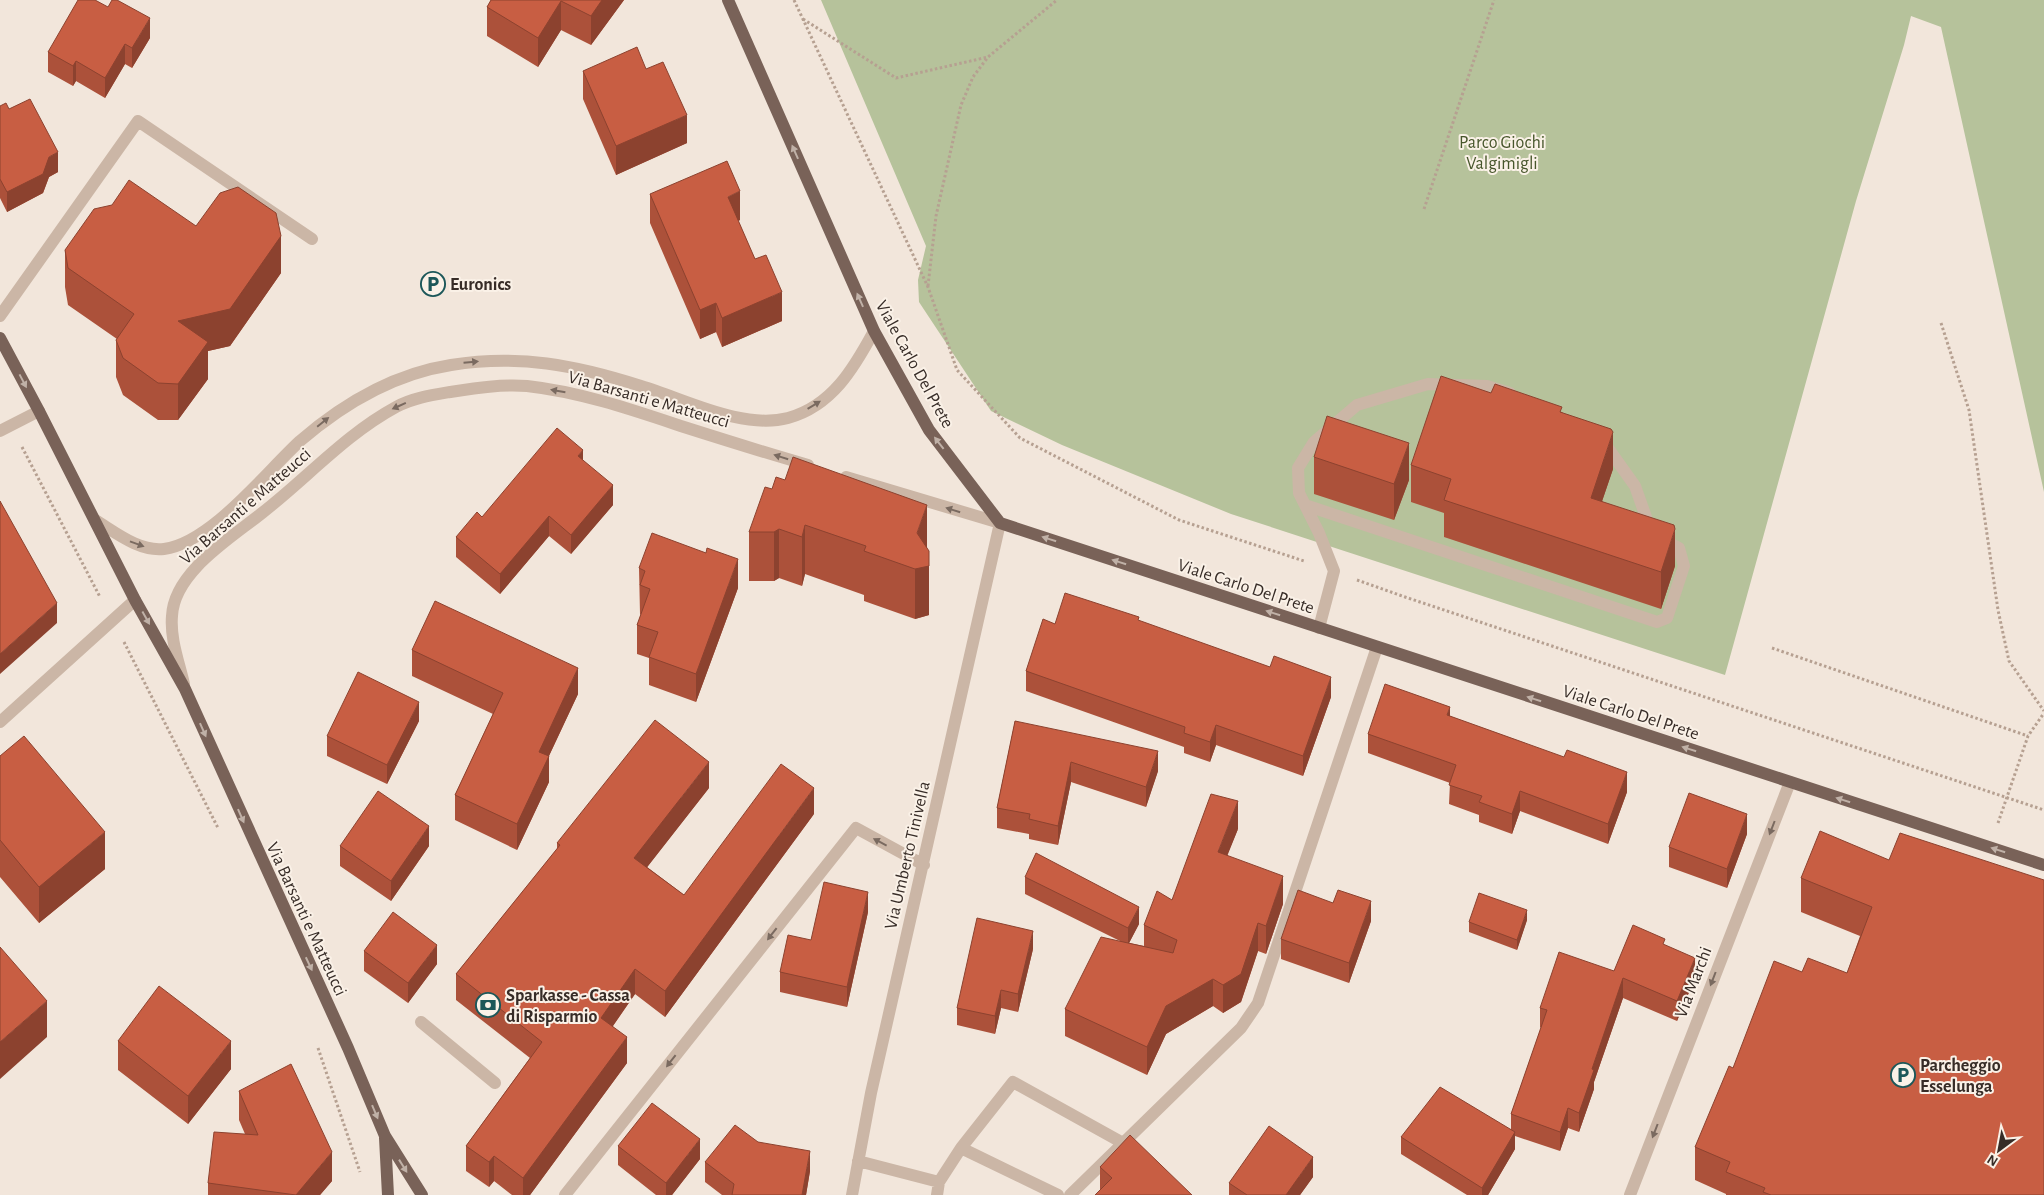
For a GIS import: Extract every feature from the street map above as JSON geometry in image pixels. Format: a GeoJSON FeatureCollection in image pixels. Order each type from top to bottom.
{"type":"FeatureCollection","features":[{"type":"Feature","properties":{"kind":"main road","name":"Viale Carlo Del Prete"},"geometry":{"type":"LineString","coordinates":[[728,0],[874,331],[929,430],[1000,523],[2044,865]]}},
{"type":"Feature","properties":{"kind":"main road","name":"Via Barsanti e Matteucci"},"geometry":{"type":"LineString","coordinates":[[0,338],[135,600],[185,689],[348,1048],[385,1136]]}},
{"type":"Feature","properties":{"kind":"main road"},"geometry":{"type":"LineString","coordinates":[[385,1136],[388,1195]]}},
{"type":"Feature","properties":{"kind":"main road"},"geometry":{"type":"LineString","coordinates":[[385,1136],[422,1195]]}},
{"type":"Feature","properties":{"kind":"street"},"geometry":{"type":"LineString","coordinates":[[0,316],[138,121],[312,239]]}},
{"type":"Feature","properties":{"kind":"street","name":"Via Barsanti e Matteucci"},"geometry":{"type":"LineString","coordinates":[[95,520],[129,540],[151,548],[164,549],[188,542],[221,518],[299,442],[327,419],[357,398],[398,378],[437,367],[491,361],[528,361],[566,365],[642,386],[733,416],[771,421],[789,418],[802,413],[828,397],[837,389],[859,358],[874,331]]}},
{"type":"Feature","properties":{"kind":"street"},"geometry":{"type":"LineString","coordinates":[[1319,628],[1334,571],[1298,493],[1298,468],[1314,442],[1357,405],[1428,384],[1487,386],[1520,396]]}},
{"type":"Feature","properties":{"kind":"street","name":"Via Barsanti e Matteucci"},"geometry":{"type":"LineString","coordinates":[[185,689],[173,637],[172,616],[179,590],[189,575],[203,561],[293,488],[352,436],[373,420],[406,403],[431,396],[488,386],[525,386],[559,390],[632,409],[819,469]]}},
{"type":"Feature","properties":{"kind":"street"},"geometry":{"type":"LineString","coordinates":[[0,431],[39,411]]}},
{"type":"Feature","properties":{"kind":"street"},"geometry":{"type":"LineString","coordinates":[[1305,506],[1657,622],[1667,618],[1684,566],[1679,548],[1652,534],[1635,486],[1604,442],[1596,436]]}},
{"type":"Feature","properties":{"kind":"street"},"geometry":{"type":"LineString","coordinates":[[836,474],[1000,523]]}},
{"type":"Feature","properties":{"kind":"street","name":"Via Umberto Tinivella"},"geometry":{"type":"LineString","coordinates":[[852,1195],[871,1093],[1000,523]]}},
{"type":"Feature","properties":{"kind":"street"},"geometry":{"type":"LineString","coordinates":[[0,722],[135,600]]}},
{"type":"Feature","properties":{"kind":"street"},"geometry":{"type":"LineString","coordinates":[[1070,1195],[1241,1028],[1258,1003],[1377,647]]}},
{"type":"Feature","properties":{"kind":"street","name":"Via Marchi"},"geometry":{"type":"LineString","coordinates":[[1630,1195],[1790,782]]}},
{"type":"Feature","properties":{"kind":"street"},"geometry":{"type":"LineString","coordinates":[[565,1195],[856,828],[924,864]]}},
{"type":"Feature","properties":{"kind":"street"},"geometry":{"type":"LineString","coordinates":[[421,1022],[496,1083]]}},
{"type":"Feature","properties":{"kind":"street"},"geometry":{"type":"LineString","coordinates":[[937,1195],[939,1182],[962,1148],[1013,1082],[1123,1143]]}},
{"type":"Feature","properties":{"kind":"street"},"geometry":{"type":"LineString","coordinates":[[962,1148],[1058,1195]]}},
{"type":"Feature","properties":{"kind":"street"},"geometry":{"type":"LineString","coordinates":[[858,1162],[939,1182]]}},
{"type":"Feature","properties":{"kind":"path"},"geometry":{"type":"LineString","coordinates":[[794,0],[928,287],[958,370],[1020,438],[1179,520],[2044,810]]}},
{"type":"Feature","properties":{"kind":"path"},"geometry":{"type":"LineString","coordinates":[[928,287],[936,216],[961,105],[973,77],[988,57],[1057,0]]}},
{"type":"Feature","properties":{"kind":"path"},"geometry":{"type":"LineString","coordinates":[[1424,209],[1494,0]]}},
{"type":"Feature","properties":{"kind":"path"},"geometry":{"type":"LineString","coordinates":[[802,18],[896,78],[988,57]]}},
{"type":"Feature","properties":{"kind":"path"},"geometry":{"type":"LineString","coordinates":[[1941,323],[1969,410],[1998,610],[2009,661],[2044,712],[2028,736],[1989,848]]}},
{"type":"Feature","properties":{"kind":"path"},"geometry":{"type":"LineString","coordinates":[[1772,648],[2028,736]]}},
{"type":"Feature","properties":{"kind":"path"},"geometry":{"type":"LineString","coordinates":[[323,1059],[363,1181]]}},
{"type":"Feature","properties":{"kind":"green space","name":"Parco Giochi Valgimigli"},"geometry":{"type":"Polygon","coordinates":[[[821,0],[2044,0],[2044,492],[1941,27],[1911,16],[1904,45],[1856,201],[1725,675],[1231,514],[1062,445],[991,411],[919,302],[918,280],[926,246],[821,0]]]}},
{"type":"Feature","properties":{"kind":"building"},"geometry":{"type":"Polygon","coordinates":[[[78,0],[95,0],[108,7],[112,0],[117,0],[150,18],[132,48],[125,44],[105,78],[76,61],[73,66],[48,52],[78,0]]]}},
{"type":"Feature","properties":{"kind":"building"},"geometry":{"type":"Polygon","coordinates":[[[491,0],[602,0],[591,16],[561,1],[538,38],[487,7],[491,0]]]}},
{"type":"Feature","properties":{"kind":"building"},"geometry":{"type":"Polygon","coordinates":[[[637,47],[646,69],[663,62],[687,115],[616,146],[583,71],[637,47]]]}},
{"type":"Feature","properties":{"kind":"building"},"geometry":{"type":"Polygon","coordinates":[[[30,99],[58,152],[49,157],[43,174],[7,192],[0,179],[0,106],[6,103],[9,109],[30,99]]]}},
{"type":"Feature","properties":{"kind":"building"},"geometry":{"type":"Polygon","coordinates":[[[727,161],[740,191],[728,197],[755,259],[766,255],[782,292],[722,318],[716,303],[700,310],[650,194],[727,161]]]}},
{"type":"Feature","properties":{"kind":"building"},"geometry":{"type":"Polygon","coordinates":[[[129,180],[196,226],[220,193],[238,187],[276,213],[281,236],[230,309],[178,321],[208,342],[178,384],[158,383],[123,358],[116,340],[134,314],[68,268],[65,250],[94,209],[112,205],[129,180]]]}},
{"type":"Feature","properties":{"kind":"building"},"geometry":{"type":"Polygon","coordinates":[[[1441,376],[1491,393],[1495,384],[1562,407],[1560,412],[1611,429],[1613,432],[1591,498],[1674,525],[1675,529],[1661,572],[1444,500],[1451,479],[1411,465],[1441,376]]]}},
{"type":"Feature","properties":{"kind":"building"},"geometry":{"type":"Polygon","coordinates":[[[1327,416],[1409,443],[1394,484],[1314,457],[1327,416]]]}},
{"type":"Feature","properties":{"kind":"building"},"geometry":{"type":"Polygon","coordinates":[[[557,428],[583,450],[578,456],[613,485],[571,535],[549,516],[500,574],[456,537],[477,512],[482,517],[557,428]]]}},
{"type":"Feature","properties":{"kind":"building"},"geometry":{"type":"Polygon","coordinates":[[[793,457],[927,505],[917,533],[929,551],[929,566],[915,569],[864,551],[866,546],[805,525],[802,537],[779,529],[774,532],[749,532],[765,487],[772,489],[776,477],[785,480],[793,457]]]}},
{"type":"Feature","properties":{"kind":"building"},"geometry":{"type":"Polygon","coordinates":[[[0,501],[57,603],[0,654],[0,501]]]}},
{"type":"Feature","properties":{"kind":"building"},"geometry":{"type":"Polygon","coordinates":[[[652,533],[706,553],[707,548],[738,559],[696,674],[649,657],[658,632],[637,625],[650,589],[640,585],[645,571],[639,568],[652,533]]]}},
{"type":"Feature","properties":{"kind":"building"},"geometry":{"type":"Polygon","coordinates":[[[1065,593],[1139,617],[1138,620],[1270,667],[1274,656],[1331,677],[1303,756],[1216,725],[1210,742],[1184,733],[1185,727],[1026,671],[1043,619],[1055,624],[1065,593]]]}},
{"type":"Feature","properties":{"kind":"building"},"geometry":{"type":"Polygon","coordinates":[[[435,601],[578,668],[539,752],[549,756],[517,824],[455,795],[503,693],[412,650],[435,601]]]}},
{"type":"Feature","properties":{"kind":"building"},"geometry":{"type":"Polygon","coordinates":[[[358,672],[419,702],[387,765],[327,736],[358,672]]]}},
{"type":"Feature","properties":{"kind":"building"},"geometry":{"type":"Polygon","coordinates":[[[1385,684],[1450,707],[1447,715],[1564,757],[1567,750],[1627,772],[1608,824],[1520,791],[1512,814],[1479,802],[1482,796],[1449,785],[1456,765],[1368,734],[1385,684]]]}},
{"type":"Feature","properties":{"kind":"building"},"geometry":{"type":"Polygon","coordinates":[[[655,720],[709,762],[634,858],[684,895],[781,764],[814,788],[665,991],[635,969],[601,1018],[627,1037],[523,1178],[494,1156],[489,1162],[466,1146],[542,1042],[456,974],[560,845],[557,843],[655,720]]]}},
{"type":"Feature","properties":{"kind":"building"},"geometry":{"type":"Polygon","coordinates":[[[1015,721],[1158,751],[1146,787],[1071,762],[1058,826],[1029,819],[1030,814],[997,808],[1015,721]]]}},
{"type":"Feature","properties":{"kind":"building"},"geometry":{"type":"Polygon","coordinates":[[[24,736],[105,832],[39,887],[0,840],[0,756],[24,736]]]}},
{"type":"Feature","properties":{"kind":"building"},"geometry":{"type":"Polygon","coordinates":[[[378,791],[429,826],[391,881],[340,846],[378,791]]]}},
{"type":"Feature","properties":{"kind":"building"},"geometry":{"type":"Polygon","coordinates":[[[1689,793],[1747,814],[1727,869],[1669,847],[1689,793]]]}},
{"type":"Feature","properties":{"kind":"building"},"geometry":{"type":"Polygon","coordinates":[[[1211,794],[1238,801],[1218,852],[1283,876],[1266,926],[1258,923],[1241,974],[1223,985],[1213,979],[1166,1006],[1147,1047],[1065,1009],[1101,937],[1173,953],[1177,940],[1144,925],[1157,891],[1172,900],[1211,794]]]}},
{"type":"Feature","properties":{"kind":"building"},"geometry":{"type":"Polygon","coordinates":[[[1820,831],[1889,860],[1900,833],[2044,880],[2044,1195],[1771,1195],[1763,1192],[1765,1188],[1726,1172],[1730,1162],[1695,1147],[1729,1066],[1733,1068],[1774,961],[1802,972],[1808,958],[1847,973],[1872,907],[1801,878],[1820,831]]]}},
{"type":"Feature","properties":{"kind":"building"},"geometry":{"type":"Polygon","coordinates":[[[1036,853],[1139,907],[1128,928],[1025,877],[1036,853]]]}},
{"type":"Feature","properties":{"kind":"building"},"geometry":{"type":"Polygon","coordinates":[[[824,882],[868,892],[847,987],[780,972],[788,935],[811,940],[824,882]]]}},
{"type":"Feature","properties":{"kind":"building"},"geometry":{"type":"Polygon","coordinates":[[[1298,890],[1333,903],[1338,890],[1371,901],[1349,963],[1281,939],[1298,890]]]}},
{"type":"Feature","properties":{"kind":"building"},"geometry":{"type":"Polygon","coordinates":[[[1479,893],[1527,910],[1517,940],[1469,922],[1479,893]]]}},
{"type":"Feature","properties":{"kind":"building"},"geometry":{"type":"Polygon","coordinates":[[[393,912],[437,945],[408,983],[364,951],[393,912]]]}},
{"type":"Feature","properties":{"kind":"building"},"geometry":{"type":"Polygon","coordinates":[[[977,918],[1033,931],[1018,994],[1001,990],[995,1016],[957,1008],[977,918]]]}},
{"type":"Feature","properties":{"kind":"building"},"geometry":{"type":"Polygon","coordinates":[[[1633,925],[1665,939],[1663,944],[1695,958],[1677,1001],[1623,978],[1579,1113],[1568,1108],[1560,1132],[1511,1114],[1547,1010],[1540,1008],[1559,952],[1614,971],[1633,925]]]}},
{"type":"Feature","properties":{"kind":"building"},"geometry":{"type":"Polygon","coordinates":[[[0,947],[47,1001],[0,1042],[0,947]]]}},
{"type":"Feature","properties":{"kind":"building"},"geometry":{"type":"Polygon","coordinates":[[[159,986],[231,1041],[188,1096],[118,1041],[159,986]]]}},
{"type":"Feature","properties":{"kind":"building"},"geometry":{"type":"Polygon","coordinates":[[[291,1064],[332,1152],[296,1195],[208,1183],[214,1132],[258,1135],[239,1091],[291,1064]]]}},
{"type":"Feature","properties":{"kind":"building"},"geometry":{"type":"Polygon","coordinates":[[[1440,1087],[1515,1132],[1482,1188],[1401,1137],[1440,1087]]]}},
{"type":"Feature","properties":{"kind":"building"},"geometry":{"type":"Polygon","coordinates":[[[652,1103],[700,1139],[666,1183],[618,1146],[652,1103]]]}},
{"type":"Feature","properties":{"kind":"building"},"geometry":{"type":"Polygon","coordinates":[[[735,1125],[758,1142],[810,1151],[802,1195],[732,1195],[734,1184],[705,1162],[735,1125]]]}},
{"type":"Feature","properties":{"kind":"building"},"geometry":{"type":"Polygon","coordinates":[[[1269,1126],[1313,1157],[1286,1195],[1247,1195],[1229,1183],[1269,1126]]]}},
{"type":"Feature","properties":{"kind":"building"},"geometry":{"type":"Polygon","coordinates":[[[1130,1135],[1192,1195],[1095,1195],[1112,1178],[1100,1167],[1130,1135]]]}},
{"type":"Feature","properties":{"kind":"place","name":"Euronics"},"geometry":{"type":"Point","coordinates":[433,284]}},
{"type":"Feature","properties":{"kind":"place","name":"Sparkasse - Cassa di Risparmio"},"geometry":{"type":"Point","coordinates":[488,1005]}},
{"type":"Feature","properties":{"kind":"place","name":"Parcheggio Esselunga"},"geometry":{"type":"Point","coordinates":[1903,1075]}}]}
